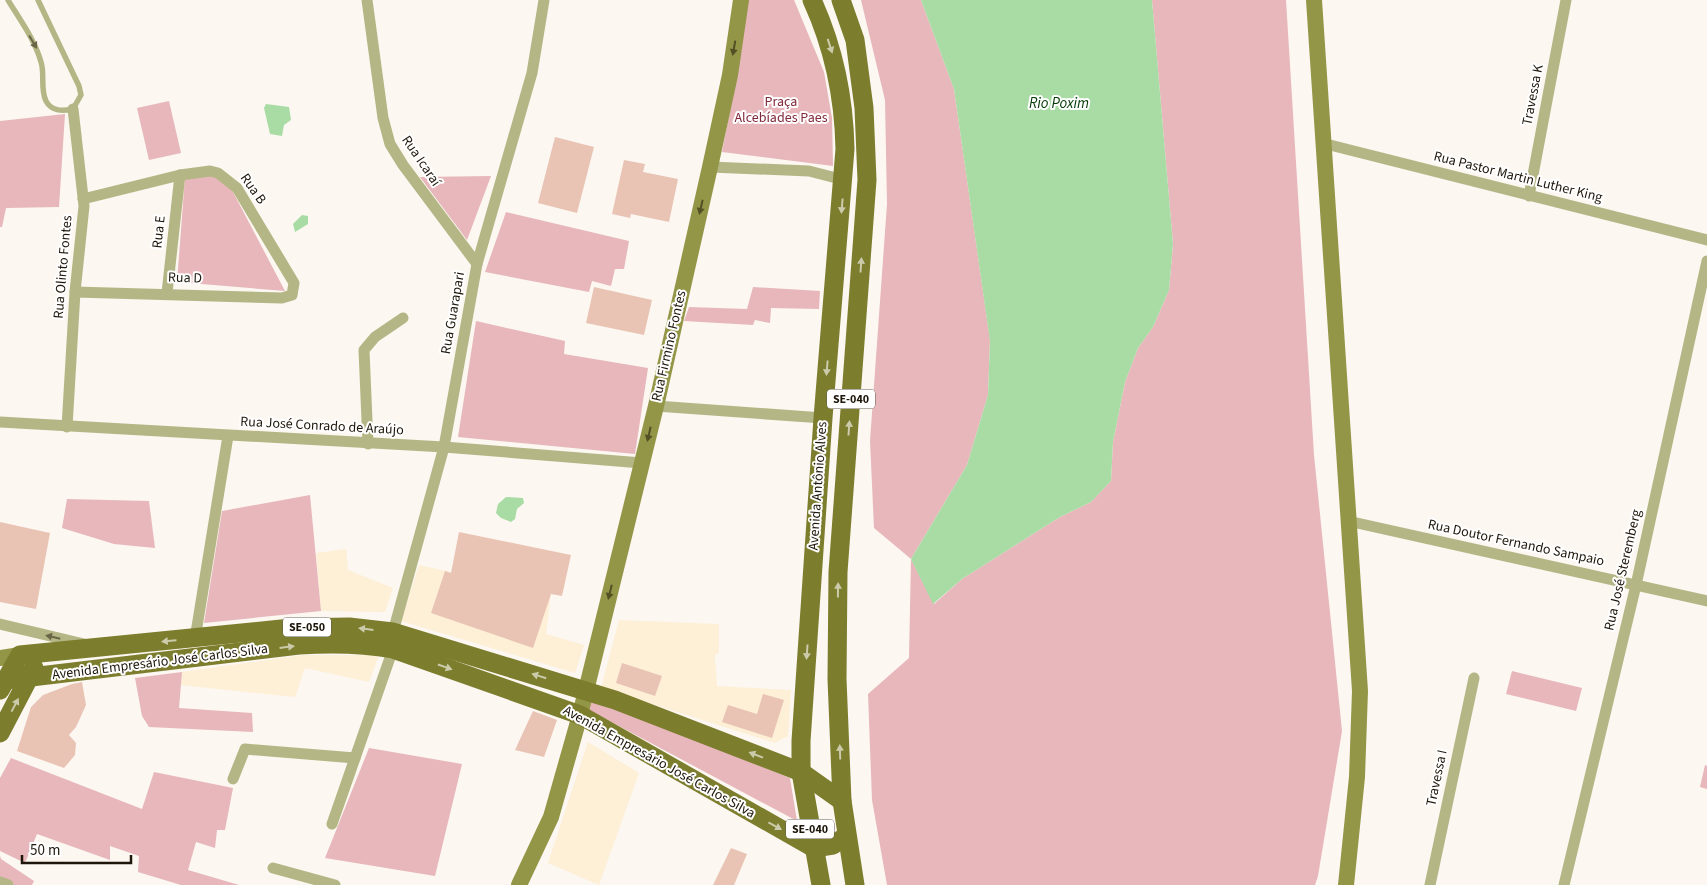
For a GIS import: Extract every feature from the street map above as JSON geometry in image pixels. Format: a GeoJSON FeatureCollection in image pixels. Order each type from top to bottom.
{"type":"FeatureCollection","features":[{"type":"Feature","properties":{"kind":"main road","name":"Avenida Antônio Alves"},"geometry":{"type":"LineString","coordinates":[[812,0],[837,68],[844,111],[844,180],[822,418],[801,772],[821,885]]}},
{"type":"Feature","properties":{"kind":"main road","name":"Avenida Antônio Alves"},"geometry":{"type":"LineString","coordinates":[[841,0],[855,40],[864,108],[867,180],[838,572],[837,679],[842,801],[855,885]]}},
{"type":"Feature","properties":{"kind":"main road","name":"Avenida Empresário José Carlos Silva"},"geometry":{"type":"LineString","coordinates":[[20,655],[290,628],[349,626],[392,640],[586,690],[801,772],[842,801]]}},
{"type":"Feature","properties":{"kind":"main road","name":"Avenida Empresário José Carlos Silva"},"geometry":{"type":"LineString","coordinates":[[2,683],[299,645],[366,644],[392,640],[580,715],[814,848]]}},
{"type":"Feature","properties":{"kind":"main road"},"geometry":{"type":"LineString","coordinates":[[0,733],[30,678],[40,653]]}},
{"type":"Feature","properties":{"kind":"main road"},"geometry":{"type":"LineString","coordinates":[[2,683],[20,655]]}},
{"type":"Feature","properties":{"kind":"main road"},"geometry":{"type":"LineString","coordinates":[[814,848],[833,845],[846,836]]}},
{"type":"Feature","properties":{"kind":"street","name":"Rua Icaraí"},"geometry":{"type":"LineString","coordinates":[[368,0],[383,118],[390,144],[403,165],[477,264]]}},
{"type":"Feature","properties":{"kind":"street","name":"Rua Guarapari"},"geometry":{"type":"LineString","coordinates":[[332,824],[392,640],[444,447],[477,264],[532,73],[544,0]]}},
{"type":"Feature","properties":{"kind":"street","name":"Rua Firmino Fontes"},"geometry":{"type":"LineString","coordinates":[[519,885],[550,817],[580,715],[656,406],[710,167],[730,75],[741,0]]}},
{"type":"Feature","properties":{"kind":"street"},"geometry":{"type":"LineString","coordinates":[[1314,0],[1322,144],[1360,691],[1357,777],[1346,885]]}},
{"type":"Feature","properties":{"kind":"street","name":"Travessa K"},"geometry":{"type":"LineString","coordinates":[[1529,196],[1566,0]]}},
{"type":"Feature","properties":{"kind":"street","name":"Rua Olinto Fontes"},"geometry":{"type":"LineString","coordinates":[[67,427],[83,199],[73,109]]}},
{"type":"Feature","properties":{"kind":"street","name":"Rua Pastor Martin Luther King"},"geometry":{"type":"LineString","coordinates":[[1322,144],[1707,240]]}},
{"type":"Feature","properties":{"kind":"street"},"geometry":{"type":"LineString","coordinates":[[710,167],[809,171],[844,180]]}},
{"type":"Feature","properties":{"kind":"street","name":"Rua B"},"geometry":{"type":"LineString","coordinates":[[83,199],[180,175],[218,173],[237,188],[294,283],[292,295]]}},
{"type":"Feature","properties":{"kind":"street","name":"Rua E"},"geometry":{"type":"LineString","coordinates":[[167,293],[180,175]]}},
{"type":"Feature","properties":{"kind":"street","name":"Rua José Steremberg"},"geometry":{"type":"LineString","coordinates":[[1564,885],[1636,585],[1707,261]]}},
{"type":"Feature","properties":{"kind":"street","name":"Rua D"},"geometry":{"type":"LineString","coordinates":[[75,292],[167,293],[282,298],[292,295]]}},
{"type":"Feature","properties":{"kind":"street"},"geometry":{"type":"LineString","coordinates":[[368,444],[364,350],[375,337],[403,318]]}},
{"type":"Feature","properties":{"kind":"street"},"geometry":{"type":"LineString","coordinates":[[656,406],[822,418]]}},
{"type":"Feature","properties":{"kind":"street","name":"Rua José Conrado de Araújo"},"geometry":{"type":"LineString","coordinates":[[0,422],[444,447],[642,463]]}},
{"type":"Feature","properties":{"kind":"street"},"geometry":{"type":"LineString","coordinates":[[195,639],[228,436]]}},
{"type":"Feature","properties":{"kind":"street","name":"Rua Doutor Fernando Sampaio"},"geometry":{"type":"LineString","coordinates":[[1348,521],[1707,602]]}},
{"type":"Feature","properties":{"kind":"street"},"geometry":{"type":"LineString","coordinates":[[0,624],[100,648]]}},
{"type":"Feature","properties":{"kind":"street","name":"Avenida Empresário José Carlos Silva"},"geometry":{"type":"LineString","coordinates":[[0,658],[20,655]]}},
{"type":"Feature","properties":{"kind":"street","name":"Travessa I"},"geometry":{"type":"LineString","coordinates":[[1430,885],[1474,678]]}},
{"type":"Feature","properties":{"kind":"street"},"geometry":{"type":"LineString","coordinates":[[233,779],[245,749],[355,758]]}},
{"type":"Feature","properties":{"kind":"street"},"geometry":{"type":"LineString","coordinates":[[273,868],[335,885]]}},
{"type":"Feature","properties":{"kind":"street"},"geometry":{"type":"LineString","coordinates":[[0,882],[8,885]]}},
{"type":"Feature","properties":{"kind":"lane"},"geometry":{"type":"LineString","coordinates":[[8,0],[38,50],[46,100],[53,109],[63,111],[73,109],[78,104],[81,95],[79,86],[38,0]]}},
{"type":"Feature","properties":{"kind":"shaded area"},"geometry":{"type":"Polygon","coordinates":[[[346,549],[348,570],[393,588],[385,612],[321,611],[316,553],[346,549]]]}},
{"type":"Feature","properties":{"kind":"shaded area"},"geometry":{"type":"Polygon","coordinates":[[[419,565],[551,594],[546,634],[584,645],[575,673],[401,621],[419,565]]]}},
{"type":"Feature","properties":{"kind":"shaded area"},"geometry":{"type":"Polygon","coordinates":[[[619,620],[719,624],[719,653],[715,655],[717,686],[791,690],[788,736],[775,743],[601,688],[619,620]]]}},
{"type":"Feature","properties":{"kind":"shaded area"},"geometry":{"type":"Polygon","coordinates":[[[303,655],[379,655],[369,682],[305,668],[295,697],[180,685],[182,672],[303,655]]]}},
{"type":"Feature","properties":{"kind":"shaded area"},"geometry":{"type":"Polygon","coordinates":[[[588,742],[639,773],[599,885],[548,863],[588,742]]]}},
{"type":"Feature","properties":{"kind":"green space","name":"Praça Alcebíades Paes"},"geometry":{"type":"Polygon","coordinates":[[[743,0],[794,0],[824,72],[832,118],[833,166],[722,152],[742,47],[743,0]]]}},
{"type":"Feature","properties":{"kind":"green space"},"geometry":{"type":"Polygon","coordinates":[[[861,0],[921,0],[954,89],[990,340],[988,395],[967,465],[911,559],[874,528],[870,441],[887,204],[885,100],[861,0]]]}},
{"type":"Feature","properties":{"kind":"green space"},"geometry":{"type":"Polygon","coordinates":[[[1152,0],[1286,0],[1314,455],[1342,731],[1315,885],[887,885],[872,800],[868,694],[909,658],[911,559],[934,604],[962,579],[1060,517],[1091,502],[1111,481],[1113,442],[1125,382],[1138,348],[1153,327],[1169,290],[1173,244],[1152,0]]]}},
{"type":"Feature","properties":{"kind":"green space"},"geometry":{"type":"Polygon","coordinates":[[[169,101],[181,153],[149,160],[137,108],[169,101]]]}},
{"type":"Feature","properties":{"kind":"green space"},"geometry":{"type":"Polygon","coordinates":[[[65,114],[59,207],[6,208],[2,227],[0,227],[0,121],[65,114]]]}},
{"type":"Feature","properties":{"kind":"green space"},"geometry":{"type":"Polygon","coordinates":[[[223,173],[285,291],[177,282],[185,177],[223,173]]]}},
{"type":"Feature","properties":{"kind":"green space"},"geometry":{"type":"Polygon","coordinates":[[[491,176],[467,240],[420,177],[491,176]]]}},
{"type":"Feature","properties":{"kind":"green space"},"geometry":{"type":"Polygon","coordinates":[[[506,212],[629,241],[624,269],[615,269],[611,286],[592,281],[589,292],[485,272],[506,212]]]}},
{"type":"Feature","properties":{"kind":"green space"},"geometry":{"type":"Polygon","coordinates":[[[753,287],[820,291],[819,309],[771,308],[770,323],[755,320],[753,325],[684,321],[689,307],[747,309],[753,287]]]}},
{"type":"Feature","properties":{"kind":"green space"},"geometry":{"type":"Polygon","coordinates":[[[476,321],[565,341],[564,354],[648,368],[635,454],[458,437],[476,321]]]}},
{"type":"Feature","properties":{"kind":"green space"},"geometry":{"type":"Polygon","coordinates":[[[310,495],[321,611],[204,623],[222,511],[310,495]]]}},
{"type":"Feature","properties":{"kind":"green space"},"geometry":{"type":"Polygon","coordinates":[[[67,499],[149,501],[155,548],[114,544],[62,528],[67,499]]]}},
{"type":"Feature","properties":{"kind":"green space"},"geometry":{"type":"Polygon","coordinates":[[[1512,671],[1582,688],[1576,711],[1506,694],[1512,671]]]}},
{"type":"Feature","properties":{"kind":"green space"},"geometry":{"type":"Polygon","coordinates":[[[182,672],[179,708],[252,713],[253,732],[149,727],[142,716],[135,678],[182,672]]]}},
{"type":"Feature","properties":{"kind":"green space"},"geometry":{"type":"Polygon","coordinates":[[[590,698],[790,778],[797,821],[587,709],[590,698]]]}},
{"type":"Feature","properties":{"kind":"green space"},"geometry":{"type":"Polygon","coordinates":[[[369,748],[462,764],[435,876],[325,858],[369,748]]]}},
{"type":"Feature","properties":{"kind":"green space"},"geometry":{"type":"Polygon","coordinates":[[[11,758],[142,809],[154,772],[233,788],[225,830],[217,830],[215,848],[196,842],[188,870],[239,885],[181,885],[138,872],[139,856],[110,846],[110,860],[37,834],[25,863],[0,851],[0,778],[11,758]]]}},
{"type":"Feature","properties":{"kind":"green space"},"geometry":{"type":"Polygon","coordinates":[[[1705,765],[1707,766],[1707,789],[1700,787],[1705,765]]]}},
{"type":"Feature","properties":{"kind":"green space"},"geometry":{"type":"Polygon","coordinates":[[[0,856],[1,859],[34,881],[32,885],[0,885],[0,856]]]}},
{"type":"Feature","properties":{"kind":"water","name":"Rio Poxim"},"geometry":{"type":"Polygon","coordinates":[[[921,0],[1152,0],[1173,244],[1169,290],[1153,327],[1138,348],[1125,382],[1113,442],[1111,481],[1091,502],[1060,517],[962,579],[933,604],[911,559],[967,465],[988,395],[990,341],[954,89],[921,0]]]}},
{"type":"Feature","properties":{"kind":"water"},"geometry":{"type":"Polygon","coordinates":[[[266,104],[289,107],[291,120],[284,125],[282,136],[270,134],[264,108],[266,104]]]}},
{"type":"Feature","properties":{"kind":"water"},"geometry":{"type":"Polygon","coordinates":[[[302,215],[308,216],[308,224],[295,232],[293,224],[302,215]]]}},
{"type":"Feature","properties":{"kind":"water"},"geometry":{"type":"Polygon","coordinates":[[[506,497],[523,498],[524,503],[517,509],[515,519],[511,522],[501,518],[496,513],[498,504],[506,497]]]}},
{"type":"Feature","properties":{"kind":"building"},"geometry":{"type":"Polygon","coordinates":[[[555,137],[594,147],[577,213],[538,203],[555,137]]]}},
{"type":"Feature","properties":{"kind":"building"},"geometry":{"type":"Polygon","coordinates":[[[624,160],[645,164],[643,172],[678,179],[669,222],[631,214],[630,218],[612,214],[624,160]]]}},
{"type":"Feature","properties":{"kind":"building"},"geometry":{"type":"Polygon","coordinates":[[[594,287],[652,300],[644,335],[586,323],[594,287]]]}},
{"type":"Feature","properties":{"kind":"building"},"geometry":{"type":"Polygon","coordinates":[[[0,522],[50,533],[36,609],[0,602],[0,522]]]}},
{"type":"Feature","properties":{"kind":"building"},"geometry":{"type":"Polygon","coordinates":[[[459,532],[571,555],[562,596],[551,594],[533,648],[431,613],[445,571],[451,573],[459,532]]]}},
{"type":"Feature","properties":{"kind":"building"},"geometry":{"type":"Polygon","coordinates":[[[622,663],[662,676],[655,696],[616,683],[622,663]]]}},
{"type":"Feature","properties":{"kind":"building"},"geometry":{"type":"Polygon","coordinates":[[[82,682],[86,705],[76,727],[69,735],[76,743],[75,755],[64,768],[17,751],[31,707],[43,695],[82,682]]]}},
{"type":"Feature","properties":{"kind":"building"},"geometry":{"type":"Polygon","coordinates":[[[763,694],[784,700],[772,738],[722,722],[728,705],[757,714],[763,694]]]}},
{"type":"Feature","properties":{"kind":"building"},"geometry":{"type":"Polygon","coordinates":[[[533,711],[557,720],[544,757],[515,750],[533,711]]]}},
{"type":"Feature","properties":{"kind":"building"},"geometry":{"type":"Polygon","coordinates":[[[731,848],[747,854],[734,885],[713,885],[731,848]]]}}]}
